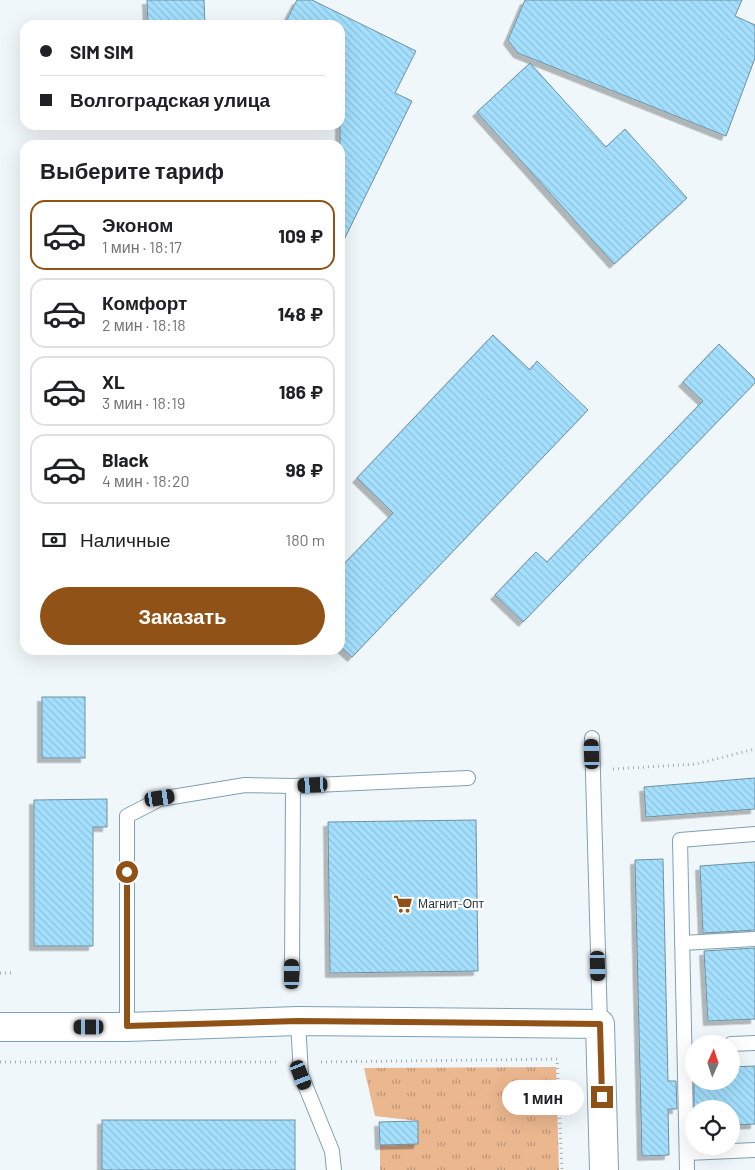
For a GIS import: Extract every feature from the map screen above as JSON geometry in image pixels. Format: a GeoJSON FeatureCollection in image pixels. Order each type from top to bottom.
{"type":"FeatureCollection","features":[{"type":"Feature","properties":{"kind":"street"},"geometry":{"type":"LineString","coordinates":[[0,1027],[127,1026],[298,1021],[600,1024],[604,1170]]}},
{"type":"Feature","properties":{"kind":"lane"},"geometry":{"type":"LineString","coordinates":[[592,738],[600,1024]]}},
{"type":"Feature","properties":{"kind":"lane"},"geometry":{"type":"LineString","coordinates":[[127,1026],[127,816],[160,798],[245,786],[293,786],[468,778]]}},
{"type":"Feature","properties":{"kind":"lane"},"geometry":{"type":"LineString","coordinates":[[292,974],[293,786]]}},
{"type":"Feature","properties":{"kind":"lane"},"geometry":{"type":"LineString","coordinates":[[688,1035],[682,943],[680,840],[755,834]]}},
{"type":"Feature","properties":{"kind":"lane"},"geometry":{"type":"LineString","coordinates":[[682,943],[755,939]]}},
{"type":"Feature","properties":{"kind":"lane"},"geometry":{"type":"LineString","coordinates":[[298,1021],[301,1075],[332,1151],[334,1170]]}},
{"type":"Feature","properties":{"kind":"lane"},"geometry":{"type":"LineString","coordinates":[[740,1044],[755,1043]]}},
{"type":"Feature","properties":{"kind":"lane"},"geometry":{"type":"LineString","coordinates":[[740,1151],[755,1150]]}},
{"type":"Feature","properties":{"kind":"lane"},"geometry":{"type":"LineString","coordinates":[[687,1155],[687,1170]]}},
{"type":"Feature","properties":{"kind":"path"},"geometry":{"type":"LineString","coordinates":[[592,770],[696,764],[755,749]]}},
{"type":"Feature","properties":{"kind":"path"},"geometry":{"type":"LineString","coordinates":[[0,973],[11,972]]}},
{"type":"Feature","properties":{"kind":"path"},"geometry":{"type":"LineString","coordinates":[[0,1062],[301,1062],[557,1059],[562,1170]]}},
{"type":"Feature","properties":{"kind":"green space"},"geometry":{"type":"Polygon","coordinates":[[[556,1067],[559,1170],[380,1170],[380,1145],[418,1144],[418,1121],[375,1116],[364,1068],[556,1067]]]}},
{"type":"Feature","properties":{"kind":"building"},"geometry":{"type":"Polygon","coordinates":[[[147,0],[204,0],[205,20],[148,20],[147,0]]]}},
{"type":"Feature","properties":{"kind":"building"},"geometry":{"type":"Polygon","coordinates":[[[297,0],[312,0],[416,51],[395,93],[412,101],[345,238],[345,140],[340,140],[340,130],[345,130],[345,20],[287,20],[297,0]]]}},
{"type":"Feature","properties":{"kind":"building"},"geometry":{"type":"Polygon","coordinates":[[[525,0],[742,0],[735,16],[755,25],[755,58],[726,136],[518,53],[508,40],[525,0]]]}},
{"type":"Feature","properties":{"kind":"building"},"geometry":{"type":"Polygon","coordinates":[[[530,63],[606,147],[625,129],[687,198],[614,264],[477,112],[530,63]]]}},
{"type":"Feature","properties":{"kind":"building"},"geometry":{"type":"Polygon","coordinates":[[[493,335],[530,370],[537,361],[588,410],[352,657],[345,651],[345,563],[393,513],[357,478],[493,335]]]}},
{"type":"Feature","properties":{"kind":"building"},"geometry":{"type":"Polygon","coordinates":[[[719,344],[755,379],[755,383],[523,622],[495,595],[536,552],[547,562],[703,401],[683,382],[719,344]]]}},
{"type":"Feature","properties":{"kind":"building"},"geometry":{"type":"Polygon","coordinates":[[[42,697],[85,697],[85,758],[42,758],[42,697]]]}},
{"type":"Feature","properties":{"kind":"building"},"geometry":{"type":"Polygon","coordinates":[[[755,778],[755,809],[646,817],[644,787],[755,778]]]}},
{"type":"Feature","properties":{"kind":"building"},"geometry":{"type":"Polygon","coordinates":[[[107,799],[107,827],[93,827],[93,946],[34,946],[34,800],[107,799]]]}},
{"type":"Feature","properties":{"kind":"building","name":"Магнит-Опт"},"geometry":{"type":"Polygon","coordinates":[[[476,820],[478,971],[330,973],[328,822],[476,820]]]}},
{"type":"Feature","properties":{"kind":"building"},"geometry":{"type":"Polygon","coordinates":[[[663,859],[668,1081],[676,1081],[677,1109],[668,1109],[669,1155],[642,1156],[635,860],[663,859]]]}},
{"type":"Feature","properties":{"kind":"building"},"geometry":{"type":"Polygon","coordinates":[[[755,862],[755,930],[703,933],[700,866],[755,862]]]}},
{"type":"Feature","properties":{"kind":"building"},"geometry":{"type":"Polygon","coordinates":[[[755,948],[755,1019],[708,1021],[704,951],[755,948]]]}},
{"type":"Feature","properties":{"kind":"building"},"geometry":{"type":"Polygon","coordinates":[[[755,1066],[755,1124],[740,1125],[740,1100],[694,1100],[694,1090],[740,1090],[740,1067],[755,1066]]]}},
{"type":"Feature","properties":{"kind":"building"},"geometry":{"type":"Polygon","coordinates":[[[102,1120],[295,1120],[295,1170],[102,1170],[102,1120]]]}},
{"type":"Feature","properties":{"kind":"building"},"geometry":{"type":"Polygon","coordinates":[[[418,1121],[418,1144],[380,1145],[379,1122],[418,1121]]]}},
{"type":"Feature","properties":{"kind":"place","name":"Магнит-Опт"},"geometry":{"type":"Point","coordinates":[403,904]}},
{"type":"Feature","properties":{"kind":"route"},"geometry":{"type":"LineString","coordinates":[[127,872],[127,1026],[298,1021],[600,1024],[602,1097]]}}]}
